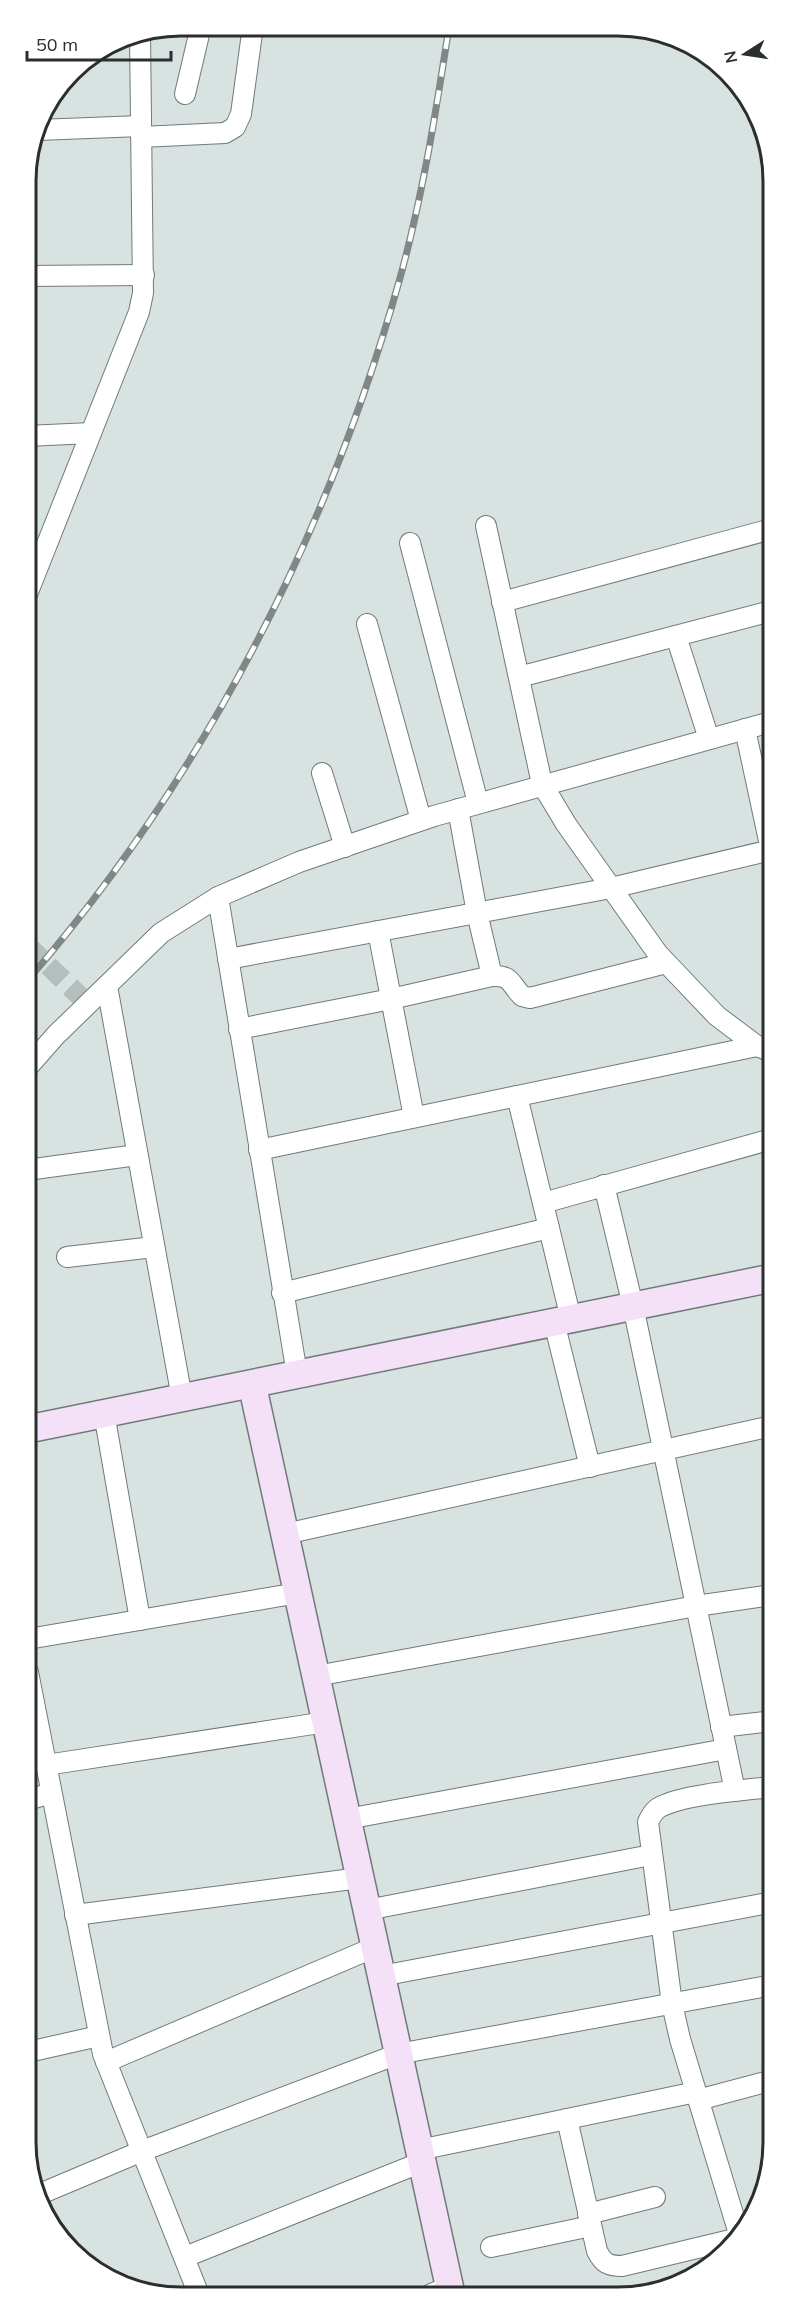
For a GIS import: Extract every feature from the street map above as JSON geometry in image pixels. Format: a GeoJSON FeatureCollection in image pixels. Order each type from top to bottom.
{"type":"FeatureCollection","features":[{"type":"Feature","properties":{"kind":"street"},"geometry":{"type":"LineString","coordinates":[[184,94],[198,36]]}},
{"type":"Feature","properties":{"kind":"street"},"geometry":{"type":"LineString","coordinates":[[46,130],[225,133],[235,127],[241,114],[252,36]]}},
{"type":"Feature","properties":{"kind":"street"},"geometry":{"type":"LineString","coordinates":[[36,572],[140,312],[144,293],[140,43]]}},
{"type":"Feature","properties":{"kind":"street"},"geometry":{"type":"LineString","coordinates":[[36,276],[144,275]]}},
{"type":"Feature","properties":{"kind":"street"},"geometry":{"type":"LineString","coordinates":[[36,436],[92,433]]}},
{"type":"Feature","properties":{"kind":"street"},"geometry":{"type":"LineString","coordinates":[[486,526],[543,784],[567,825],[666,963],[717,1016],[763,1048]]}},
{"type":"Feature","properties":{"kind":"street"},"geometry":{"type":"LineString","coordinates":[[502,602],[763,531]]}},
{"type":"Feature","properties":{"kind":"street"},"geometry":{"type":"LineString","coordinates":[[410,543],[478,803]]}},
{"type":"Feature","properties":{"kind":"street"},"geometry":{"type":"LineString","coordinates":[[519,677],[763,613]]}},
{"type":"Feature","properties":{"kind":"street"},"geometry":{"type":"LineString","coordinates":[[367,624],[422,820]]}},
{"type":"Feature","properties":{"kind":"street"},"geometry":{"type":"LineString","coordinates":[[675,636],[709,739]]}},
{"type":"Feature","properties":{"kind":"street"},"geometry":{"type":"LineString","coordinates":[[36,1058],[56,1035],[161,933],[218,897],[299,862],[422,820],[543,784],[763,724]]}},
{"type":"Feature","properties":{"kind":"street"},"geometry":{"type":"LineString","coordinates":[[746,729],[763,811]]}},
{"type":"Feature","properties":{"kind":"street"},"geometry":{"type":"LineString","coordinates":[[322,773],[345,847]]}},
{"type":"Feature","properties":{"kind":"street"},"geometry":{"type":"LineString","coordinates":[[458,809],[477,913],[492,976]]}},
{"type":"Feature","properties":{"kind":"street"},"geometry":{"type":"LineString","coordinates":[[228,959],[611,888],[763,852]]}},
{"type":"Feature","properties":{"kind":"street"},"geometry":{"type":"LineString","coordinates":[[218,897],[297,1374]]}},
{"type":"Feature","properties":{"kind":"street"},"geometry":{"type":"LineString","coordinates":[[378,932],[414,1118]]}},
{"type":"Feature","properties":{"kind":"street"},"geometry":{"type":"LineString","coordinates":[[239,1029],[391,999],[492,976],[503,975],[510,980],[522,996],[530,998],[666,963]]}},
{"type":"Feature","properties":{"kind":"street"},"geometry":{"type":"LineString","coordinates":[[107,986],[182,1398]]}},
{"type":"Feature","properties":{"kind":"street"},"geometry":{"type":"LineString","coordinates":[[259,1150],[517,1096],[763,1049]]}},
{"type":"Feature","properties":{"kind":"street"},"geometry":{"type":"LineString","coordinates":[[517,1096],[549,1228],[563,1321],[590,1467]]}},
{"type":"Feature","properties":{"kind":"street"},"geometry":{"type":"LineString","coordinates":[[543,1203],[763,1141]]}},
{"type":"Feature","properties":{"kind":"street"},"geometry":{"type":"LineString","coordinates":[[36,1169],[137,1155]]}},
{"type":"Feature","properties":{"kind":"street"},"geometry":{"type":"LineString","coordinates":[[604,1185],[633,1306],[735,1791]]}},
{"type":"Feature","properties":{"kind":"street"},"geometry":{"type":"LineString","coordinates":[[282,1293],[549,1228]]}},
{"type":"Feature","properties":{"kind":"street"},"geometry":{"type":"LineString","coordinates":[[67,1257],[154,1247]]}},
{"type":"Feature","properties":{"kind":"street"},"geometry":{"type":"LineString","coordinates":[[36,1427],[763,1280]]}},
{"type":"Feature","properties":{"kind":"street"},"geometry":{"type":"LineString","coordinates":[[252,1384],[421,2156],[443,2287]]}},
{"type":"Feature","properties":{"kind":"street"},"geometry":{"type":"LineString","coordinates":[[104,1413],[140,1620]]}},
{"type":"Feature","properties":{"kind":"street"},"geometry":{"type":"LineString","coordinates":[[285,1534],[763,1428]]}},
{"type":"Feature","properties":{"kind":"street"},"geometry":{"type":"LineString","coordinates":[[36,1638],[298,1593]]}},
{"type":"Feature","properties":{"kind":"street"},"geometry":{"type":"LineString","coordinates":[[316,1676],[696,1606],[763,1596]]}},
{"type":"Feature","properties":{"kind":"street"},"geometry":{"type":"LineString","coordinates":[[36,1713],[106,2062],[196,2287]]}},
{"type":"Feature","properties":{"kind":"street"},"geometry":{"type":"LineString","coordinates":[[46,1765],[326,1722]]}},
{"type":"Feature","properties":{"kind":"street"},"geometry":{"type":"LineString","coordinates":[[721,1727],[763,1722]]}},
{"type":"Feature","properties":{"kind":"street"},"geometry":{"type":"LineString","coordinates":[[347,1819],[726,1749]]}},
{"type":"Feature","properties":{"kind":"street"},"geometry":{"type":"LineString","coordinates":[[736,2225],[680,2039],[672,2004],[648,1822],[658,1808],[681,1800],[763,1788]]}},
{"type":"Feature","properties":{"kind":"street"},"geometry":{"type":"LineString","coordinates":[[36,1797],[51,1792]]}},
{"type":"Feature","properties":{"kind":"street"},"geometry":{"type":"LineString","coordinates":[[367,1910],[651,1855]]}},
{"type":"Feature","properties":{"kind":"street"},"geometry":{"type":"LineString","coordinates":[[75,1915],[360,1878]]}},
{"type":"Feature","properties":{"kind":"street"},"geometry":{"type":"LineString","coordinates":[[381,1976],[763,1904]]}},
{"type":"Feature","properties":{"kind":"street"},"geometry":{"type":"LineString","coordinates":[[106,2062],[375,1947]]}},
{"type":"Feature","properties":{"kind":"street"},"geometry":{"type":"LineString","coordinates":[[45,2192],[142,2151],[398,2054],[763,1987]]}},
{"type":"Feature","properties":{"kind":"street"},"geometry":{"type":"LineString","coordinates":[[36,2050],[99,2036]]}},
{"type":"Feature","properties":{"kind":"street"},"geometry":{"type":"LineString","coordinates":[[185,2257],[421,2156],[567,2119],[763,2082]]}},
{"type":"Feature","properties":{"kind":"street"},"geometry":{"type":"LineString","coordinates":[[567,2119],[602,2262],[610,2266],[622,2266],[723,2241]]}},
{"type":"Feature","properties":{"kind":"street"},"geometry":{"type":"LineString","coordinates":[[491,2247],[590,2220],[655,2197]]}},
{"type":"Feature","properties":{"kind":"tunnel"},"geometry":{"type":"LineString","coordinates":[[36,954],[88,1004]]}},
{"type":"Feature","properties":{"kind":"railway"},"geometry":{"type":"LineString","coordinates":[[36,970],[91,903],[149,822],[203,737],[252,650],[297,560],[336,468],[371,374],[400,278],[422,184],[448,36]]}}]}
